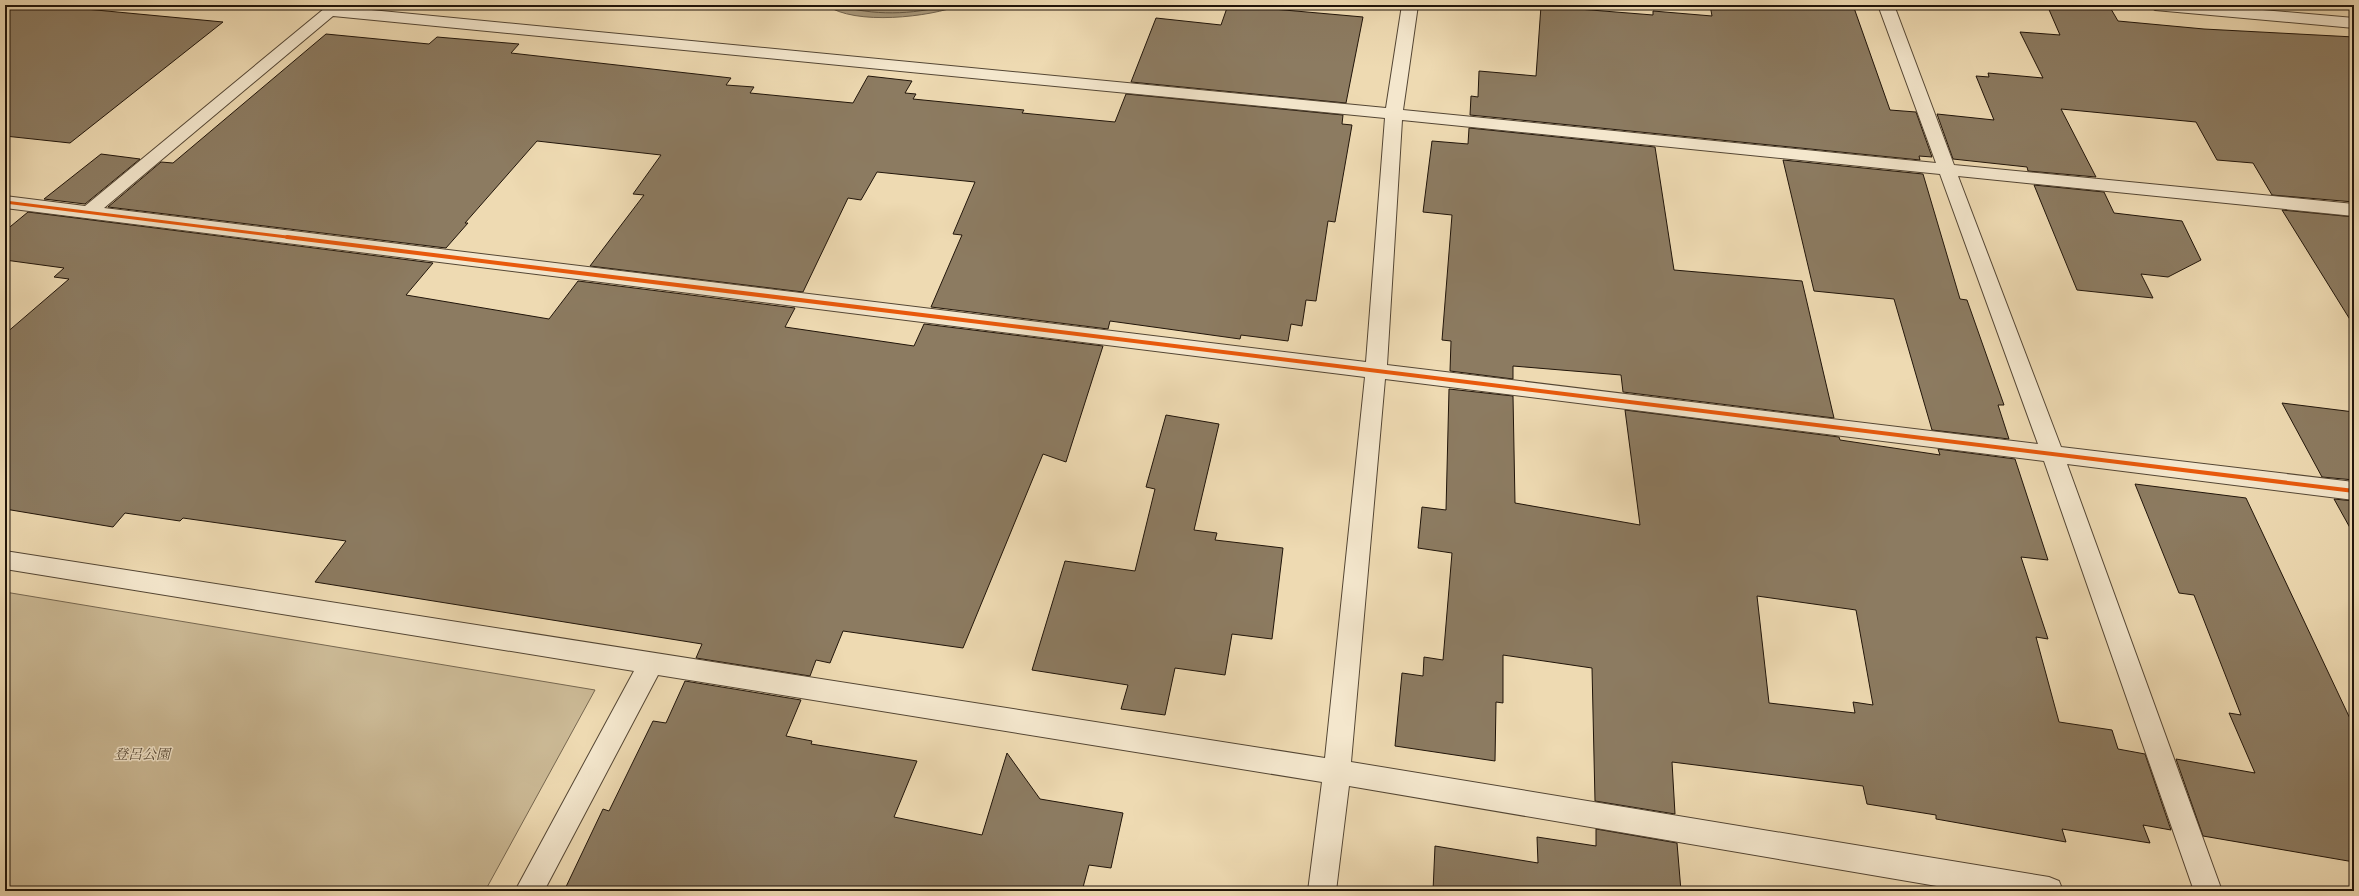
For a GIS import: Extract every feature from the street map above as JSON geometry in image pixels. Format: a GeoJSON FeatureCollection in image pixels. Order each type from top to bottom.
{"type":"FeatureCollection","features":[{"type":"Feature","properties":{"kind":"street"},"geometry":{"type":"LineString","coordinates":[[1322,891],[1337,772],[1376,369],[1394,114],[1410,5]]}},
{"type":"Feature","properties":{"kind":"street"},"geometry":{"type":"LineString","coordinates":[[1886,5],[2052,452],[2208,891]]}},
{"type":"Feature","properties":{"kind":"street"},"geometry":{"type":"LineString","coordinates":[[2155,5],[2354,23]]}},
{"type":"Feature","properties":{"kind":"street"},"geometry":{"type":"LineString","coordinates":[[89,212],[330,11],[1394,114],[2354,210]]}},
{"type":"Feature","properties":{"kind":"street"},"geometry":{"type":"LineString","coordinates":[[5,202],[2052,452],[2354,491]]}},
{"type":"Feature","properties":{"kind":"street"},"geometry":{"type":"LineString","coordinates":[[5,560],[1337,772],[2048,891]]}},
{"type":"Feature","properties":{"kind":"street"},"geometry":{"type":"LineString","coordinates":[[529,891],[652,664]]}},
{"type":"Feature","properties":{"kind":"green space","name":"登呂公園"},"geometry":{"type":"Polygon","coordinates":[[[5,592],[595,690],[485,891],[5,891],[5,592]]]}},
{"type":"Feature","properties":{"kind":"water"},"geometry":{"type":"Polygon","coordinates":[[[826,5],[961,5],[931,13],[912,16],[873,17],[855,16],[839,12],[826,5]]]}},
{"type":"Feature","properties":{"kind":"building"},"geometry":{"type":"Polygon","coordinates":[[[5,5],[43,5],[223,22],[70,143],[5,136],[5,5]]]}},
{"type":"Feature","properties":{"kind":"building"},"geometry":{"type":"Polygon","coordinates":[[[1228,5],[1363,17],[1346,103],[1131,82],[1156,18],[1221,25],[1228,5]]]}},
{"type":"Feature","properties":{"kind":"building"},"geometry":{"type":"Polygon","coordinates":[[[1710,5],[1853,5],[1890,110],[1916,112],[1932,157],[1919,156],[1920,160],[1470,115],[1471,96],[1478,97],[1479,71],[1536,76],[1541,6],[1653,15],[1653,11],[1712,16],[1710,5]]]}},
{"type":"Feature","properties":{"kind":"building"},"geometry":{"type":"Polygon","coordinates":[[[2047,5],[2111,9],[2118,21],[2204,29],[2354,37],[2354,202],[2272,195],[2253,163],[2217,160],[2196,122],[2061,109],[2096,177],[2028,171],[2027,167],[1953,159],[1937,114],[1994,120],[1976,76],[1989,77],[1988,73],[2043,78],[2020,32],[2060,35],[2047,5]]]}},
{"type":"Feature","properties":{"kind":"building"},"geometry":{"type":"Polygon","coordinates":[[[326,34],[429,44],[437,37],[519,44],[511,53],[731,78],[726,85],[754,87],[750,93],[853,103],[868,76],[912,81],[905,93],[916,94],[913,99],[1024,110],[1022,113],[1115,122],[1126,94],[1343,115],[1342,124],[1352,125],[1335,222],[1328,221],[1316,301],[1306,300],[1302,326],[1291,324],[1288,341],[1241,335],[1240,339],[1110,321],[1108,329],[931,307],[962,235],[953,234],[975,182],[877,172],[861,200],[848,198],[803,292],[590,266],[644,195],[633,194],[661,155],[537,141],[465,223],[468,223],[446,248],[108,207],[161,162],[173,163],[326,34]]]}},
{"type":"Feature","properties":{"kind":"building"},"geometry":{"type":"Polygon","coordinates":[[[1469,128],[1655,147],[1674,270],[1802,281],[1834,418],[1623,392],[1621,375],[1513,366],[1513,379],[1450,371],[1451,341],[1442,340],[1452,215],[1423,212],[1432,141],[1468,144],[1469,128]]]}},
{"type":"Feature","properties":{"kind":"building"},"geometry":{"type":"Polygon","coordinates":[[[101,154],[140,159],[85,204],[44,199],[101,154]]]}},
{"type":"Feature","properties":{"kind":"building"},"geometry":{"type":"Polygon","coordinates":[[[1783,160],[1923,174],[1960,299],[1967,300],[2004,405],[1998,405],[2009,439],[1932,430],[1894,299],[1814,291],[1783,160]]]}},
{"type":"Feature","properties":{"kind":"building"},"geometry":{"type":"Polygon","coordinates":[[[2034,185],[2104,192],[2114,213],[2182,221],[2201,260],[2168,277],[2141,274],[2153,298],[2077,290],[2034,185]]]}},
{"type":"Feature","properties":{"kind":"building"},"geometry":{"type":"Polygon","coordinates":[[[2282,210],[2354,217],[2354,326],[2282,210]]]}},
{"type":"Feature","properties":{"kind":"building"},"geometry":{"type":"Polygon","coordinates":[[[28,212],[433,263],[406,295],[549,319],[578,281],[795,308],[785,327],[914,346],[924,324],[1103,346],[1066,462],[1043,454],[963,648],[843,631],[830,663],[816,660],[810,676],[696,658],[702,644],[315,582],[346,541],[183,518],[180,521],[125,513],[113,527],[5,509],[5,334],[69,279],[54,277],[64,268],[5,260],[5,231],[28,212]]]}},
{"type":"Feature","properties":{"kind":"building"},"geometry":{"type":"Polygon","coordinates":[[[1449,389],[1513,396],[1515,503],[1640,525],[1625,410],[1839,437],[1840,440],[1940,455],[1938,449],[2015,459],[2048,560],[2021,557],[2048,639],[2036,637],[2059,722],[2112,730],[2118,749],[2145,754],[2171,830],[2143,825],[2150,843],[2062,829],[2066,842],[1936,819],[1936,815],[1867,804],[1863,786],[1672,762],[1675,814],[1595,801],[1592,668],[1503,655],[1503,703],[1496,702],[1495,761],[1395,746],[1402,673],[1423,676],[1424,657],[1443,660],[1452,553],[1418,548],[1422,507],[1446,510],[1449,389]],[[1757,596],[1769,703],[1855,713],[1853,702],[1873,705],[1856,610],[1757,596]]]}},
{"type":"Feature","properties":{"kind":"building"},"geometry":{"type":"Polygon","coordinates":[[[2282,403],[2354,412],[2354,480],[2322,477],[2282,403]]]}},
{"type":"Feature","properties":{"kind":"building"},"geometry":{"type":"Polygon","coordinates":[[[1166,415],[1219,424],[1194,530],[1217,533],[1215,540],[1283,548],[1272,639],[1232,634],[1225,675],[1175,668],[1165,715],[1121,709],[1128,685],[1032,670],[1065,561],[1135,571],[1155,489],[1146,487],[1166,415]]]}},
{"type":"Feature","properties":{"kind":"building"},"geometry":{"type":"Polygon","coordinates":[[[2135,484],[2246,498],[2354,727],[2354,862],[2203,836],[2176,759],[2255,773],[2229,713],[2241,715],[2194,595],[2179,593],[2135,484]]]}},
{"type":"Feature","properties":{"kind":"building"},"geometry":{"type":"Polygon","coordinates":[[[2334,499],[2354,501],[2354,535],[2334,499]]]}},
{"type":"Feature","properties":{"kind":"building"},"geometry":{"type":"Polygon","coordinates":[[[685,681],[801,700],[786,736],[812,741],[811,744],[917,761],[894,817],[982,835],[1007,753],[1040,799],[1123,813],[1111,868],[1089,865],[1082,891],[564,891],[603,809],[609,811],[653,721],[666,723],[685,681]]]}},
{"type":"Feature","properties":{"kind":"building"},"geometry":{"type":"Polygon","coordinates":[[[1596,829],[1677,843],[1681,891],[1433,891],[1435,846],[1538,863],[1537,837],[1596,846],[1596,829]]]}},
{"type":"Feature","properties":{"kind":"cycle path"},"geometry":{"type":"LineString","coordinates":[[5,202],[2354,491]]}}]}
